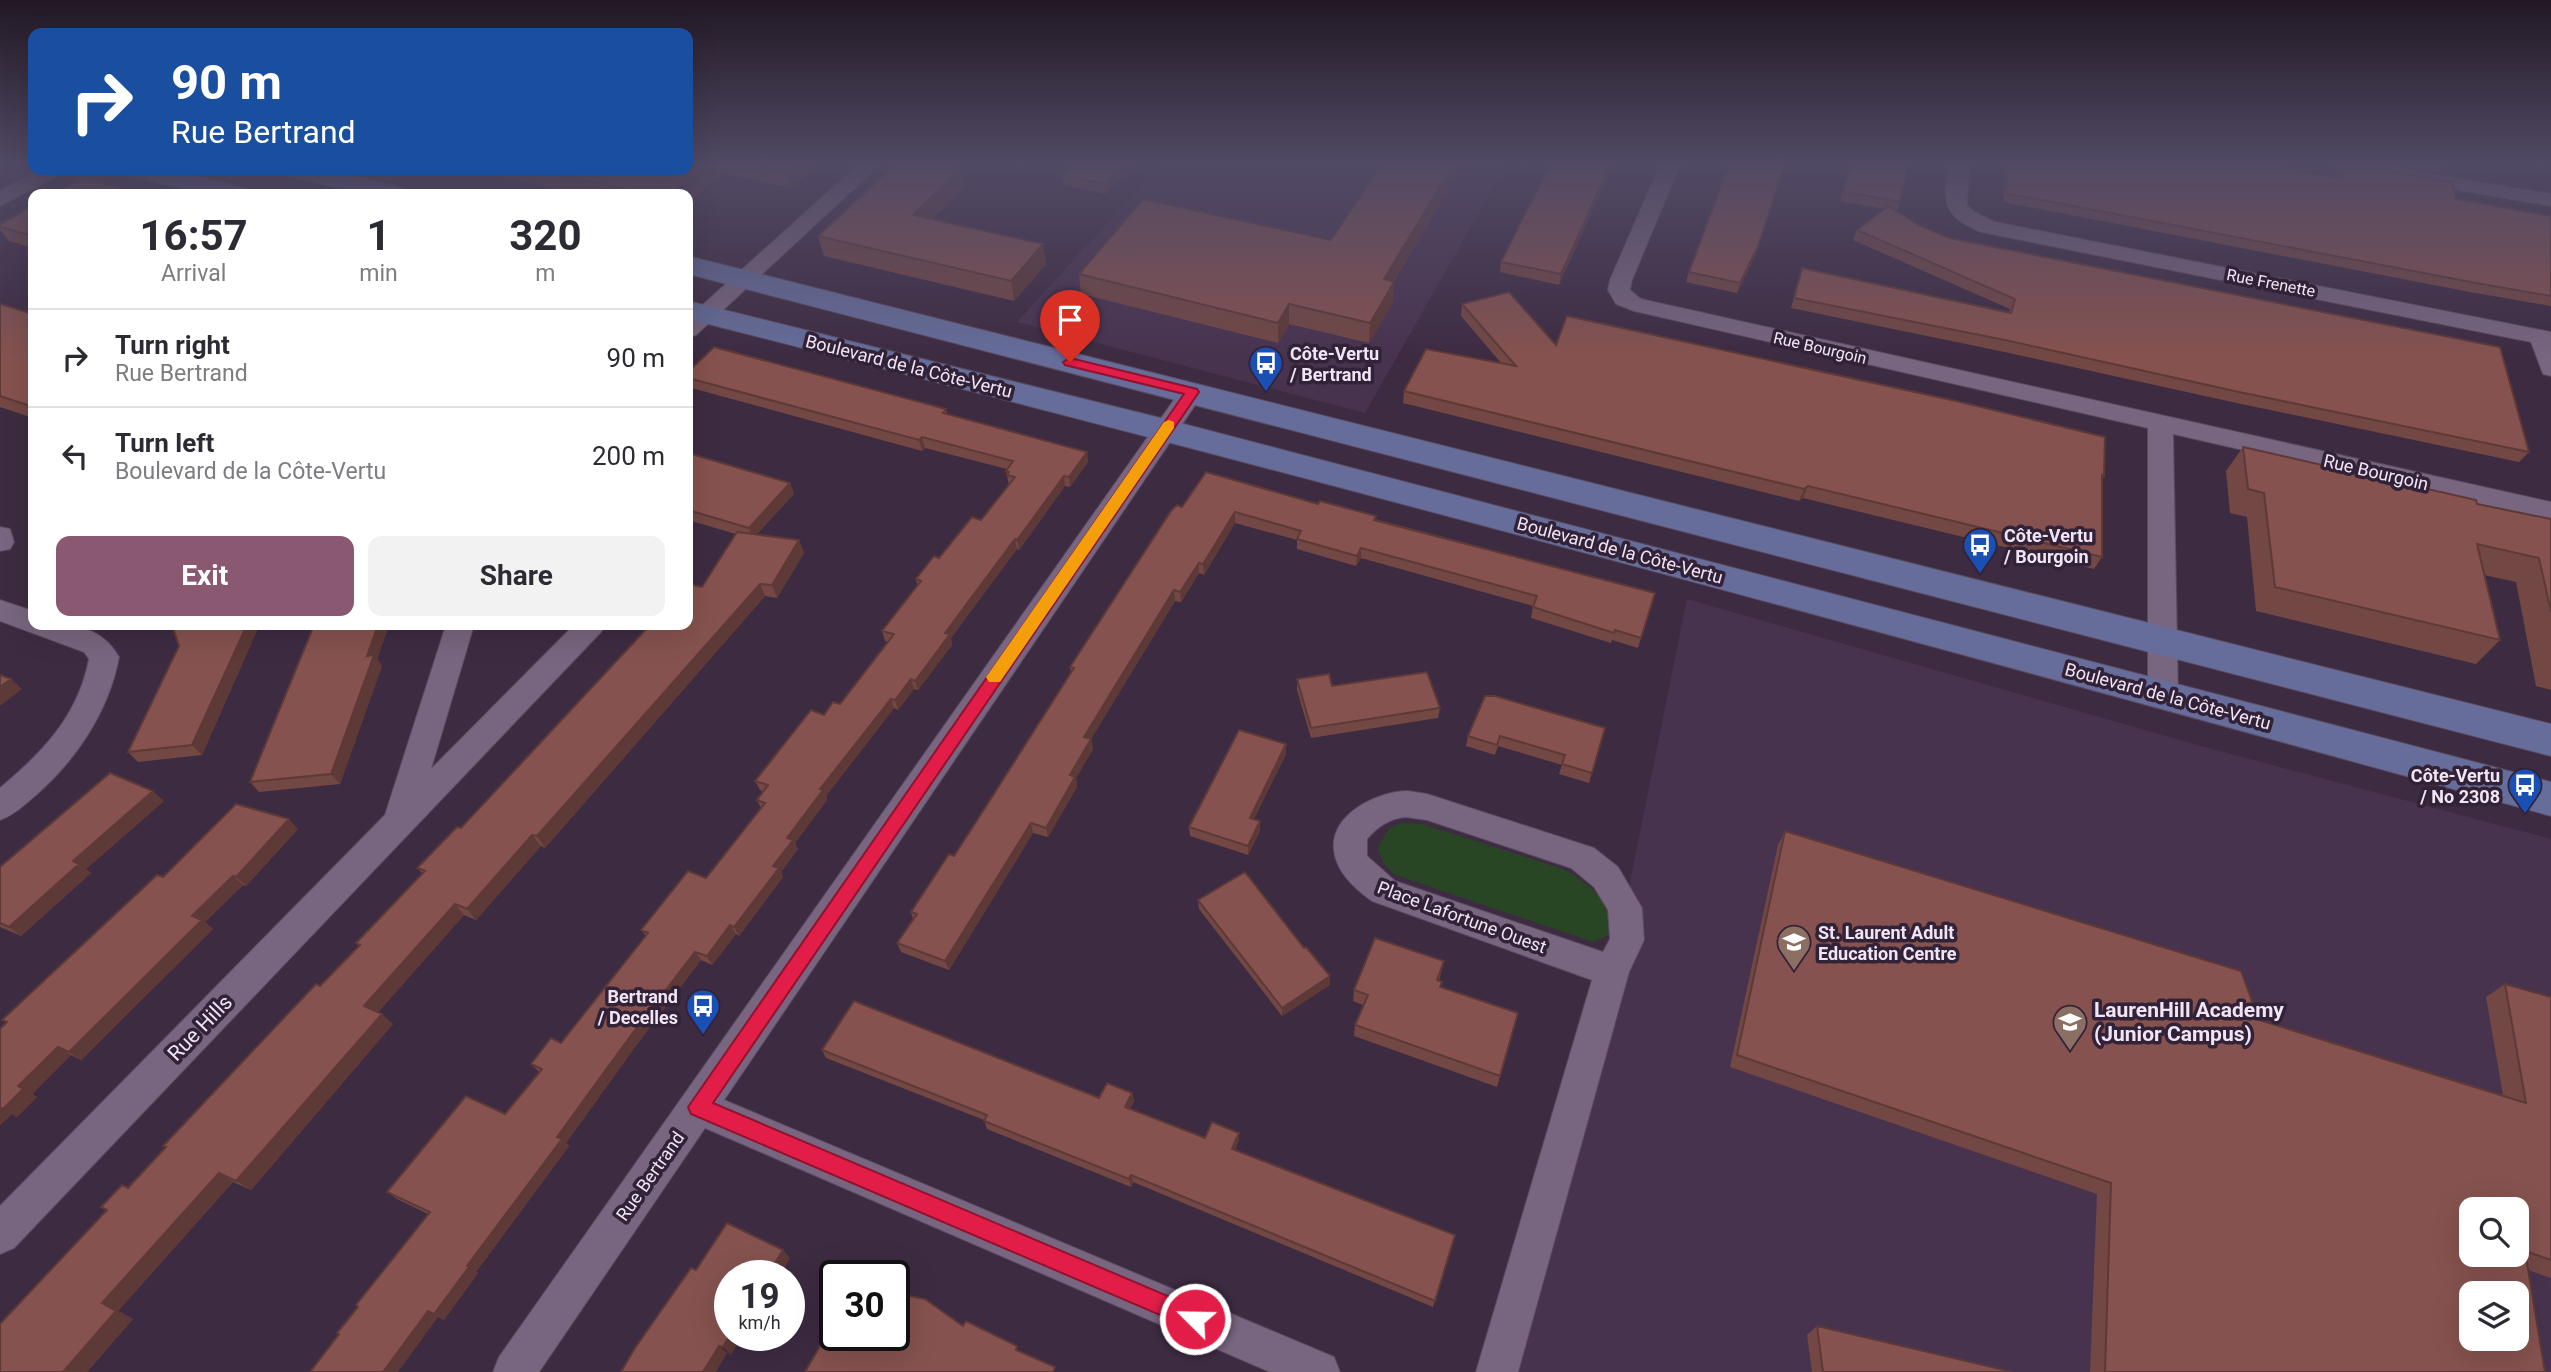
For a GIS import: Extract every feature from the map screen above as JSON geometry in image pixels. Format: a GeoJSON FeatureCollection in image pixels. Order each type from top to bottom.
{"type":"FeatureCollection","features":[{"type":"Feature","properties":{"kind":"main road"},"geometry":{"type":"LineString","coordinates":[[693,266],[2551,740]]}},
{"type":"Feature","properties":{"kind":"main road","name":"Boulevard de la Côte-Vertu"},"geometry":{"type":"LineString","coordinates":[[694,318],[1165,429],[2551,799]]}},
{"type":"Feature","properties":{"kind":"street"},"geometry":{"type":"LineString","coordinates":[[694,318],[799,229]]}},
{"type":"Feature","properties":{"kind":"street","name":"Rue Bourgoin"},"geometry":{"type":"LineString","coordinates":[[1643,229],[1619,290],[1624,299],[1634,304],[2551,511]]}},
{"type":"Feature","properties":{"kind":"street","name":"Rue Frenette"},"geometry":{"type":"LineString","coordinates":[[1999,229],[2546,338],[2551,369]]}},
{"type":"Feature","properties":{"kind":"street","name":"Rue Bertrand"},"geometry":{"type":"LineString","coordinates":[[514,1372],[1192,392]]}},
{"type":"Feature","properties":{"kind":"street"},"geometry":{"type":"LineString","coordinates":[[2160,424],[2160,640],[2163,695]]}},
{"type":"Feature","properties":{"kind":"street"},"geometry":{"type":"LineString","coordinates":[[0,536],[0,542]]}},
{"type":"Feature","properties":{"kind":"street"},"geometry":{"type":"LineString","coordinates":[[0,610],[28,620]]}},
{"type":"Feature","properties":{"kind":"street"},"geometry":{"type":"LineString","coordinates":[[0,807],[47,767],[67,744],[100,678],[104,657],[94,644],[55,630]]}},
{"type":"Feature","properties":{"kind":"street","name":"Rue Hills"},"geometry":{"type":"LineString","coordinates":[[400,822],[458,630]]}},
{"type":"Feature","properties":{"kind":"street","name":"Rue Hills"},"geometry":{"type":"LineString","coordinates":[[0,1234],[586,630]]}},
{"type":"Feature","properties":{"kind":"street","name":"Place Lafortune Ouest"},"geometry":{"type":"LineString","coordinates":[[1497,1372],[1612,971],[1627,940],[1625,908],[1606,877],[1582,858],[1427,807],[1403,804],[1381,809],[1360,823],[1350,839],[1351,859],[1364,879],[1384,891],[1612,971]]}},
{"type":"Feature","properties":{"kind":"street"},"geometry":{"type":"LineString","coordinates":[[698,1107],[1319,1372]]}},
{"type":"Feature","properties":{"kind":"shaded area"},"geometry":{"type":"Polygon","coordinates":[[[1102,229],[1470,229],[1365,413],[1017,322],[1102,229]]]}},
{"type":"Feature","properties":{"kind":"shaded area","name":"LaurenHill Academy (Junior Campus)"},"geometry":{"type":"Polygon","coordinates":[[[1687,599],[2197,745],[2551,839],[2551,1372],[1497,1372],[1612,971],[1687,599]]]}},
{"type":"Feature","properties":{"kind":"green space"},"geometry":{"type":"Polygon","coordinates":[[[1403,823],[1422,824],[1563,869],[1590,887],[1605,905],[1611,925],[1609,935],[1593,942],[1396,875],[1384,863],[1378,846],[1390,828],[1403,823]]]}},
{"type":"Feature","properties":{"kind":"building"},"geometry":{"type":"Polygon","coordinates":[[[7,229],[28,229],[28,235],[7,229]]]}},
{"type":"Feature","properties":{"kind":"building"},"geometry":{"type":"Polygon","coordinates":[[[826,229],[976,229],[1043,244],[1011,281],[818,236],[826,229]]]}},
{"type":"Feature","properties":{"kind":"building"},"geometry":{"type":"Polygon","coordinates":[[[1117,229],[1281,229],[1331,240],[1338,229],[1414,229],[1384,279],[1394,282],[1370,323],[1289,304],[1278,323],[1079,274],[1117,229]]]}},
{"type":"Feature","properties":{"kind":"building"},"geometry":{"type":"Polygon","coordinates":[[[1517,229],[1581,229],[1561,274],[1501,262],[1517,229]]]}},
{"type":"Feature","properties":{"kind":"building"},"geometry":{"type":"Polygon","coordinates":[[[1705,229],[1764,229],[1740,283],[1689,272],[1705,229]]]}},
{"type":"Feature","properties":{"kind":"building"},"geometry":{"type":"Polygon","coordinates":[[[1928,229],[1949,238],[2500,347],[2529,452],[2005,340],[1794,298],[1802,268],[2011,313],[2015,299],[1857,230],[1928,229]]]}},
{"type":"Feature","properties":{"kind":"building"},"geometry":{"type":"Polygon","coordinates":[[[2194,229],[2551,229],[2551,296],[2194,229]]]}},
{"type":"Feature","properties":{"kind":"building"},"geometry":{"type":"Polygon","coordinates":[[[1509,292],[1556,345],[1567,316],[1956,401],[2105,437],[2102,557],[1808,486],[1804,489],[1404,391],[1426,349],[1516,366],[1462,304],[1509,292]]]}},
{"type":"Feature","properties":{"kind":"building"},"geometry":{"type":"Polygon","coordinates":[[[0,304],[28,312],[28,405],[0,396],[0,304]]]}},
{"type":"Feature","properties":{"kind":"building"},"geometry":{"type":"Polygon","coordinates":[[[714,347],[946,409],[943,413],[1087,452],[1069,477],[1064,476],[1017,540],[1015,539],[945,633],[950,634],[915,681],[911,679],[895,700],[891,699],[820,789],[823,790],[787,838],[793,840],[773,866],[779,868],[734,927],[730,925],[707,956],[695,952],[629,1038],[557,1137],[562,1139],[434,1314],[428,1311],[383,1372],[310,1372],[358,1307],[356,1305],[430,1212],[387,1192],[466,1096],[505,1114],[542,1069],[531,1064],[551,1038],[561,1043],[648,933],[641,930],[688,871],[706,878],[765,803],[757,800],[768,785],[755,781],[811,710],[824,715],[833,702],[840,704],[894,634],[882,631],[921,581],[916,579],[934,556],[939,558],[972,517],[981,520],[1015,477],[1007,475],[1009,472],[1006,471],[1013,461],[922,437],[919,440],[693,379],[693,367],[714,347]]]}},
{"type":"Feature","properties":{"kind":"building"},"geometry":{"type":"Polygon","coordinates":[[[2243,447],[2476,500],[2477,504],[2551,519],[2551,612],[2539,558],[2477,544],[2500,640],[2275,587],[2264,493],[2248,489],[2243,447]]]}},
{"type":"Feature","properties":{"kind":"building"},"geometry":{"type":"Polygon","coordinates":[[[693,454],[790,483],[749,528],[693,511],[693,454]]]}},
{"type":"Feature","properties":{"kind":"building"},"geometry":{"type":"Polygon","coordinates":[[[1206,472],[1318,504],[1320,501],[1376,516],[1374,520],[1655,593],[1641,638],[1615,630],[1614,633],[1533,607],[1537,596],[1361,548],[1357,556],[1297,539],[1301,531],[1235,512],[1203,564],[1199,563],[1180,592],[1174,590],[1084,737],[1091,739],[1070,775],[1075,777],[1046,828],[1031,823],[945,961],[897,943],[917,914],[911,912],[949,854],[954,856],[1074,668],[1070,667],[1171,511],[1177,505],[1182,507],[1206,472]]]}},
{"type":"Feature","properties":{"kind":"building"},"geometry":{"type":"Polygon","coordinates":[[[737,532],[799,540],[772,585],[760,584],[537,836],[532,835],[467,909],[455,904],[364,1006],[382,1014],[236,1181],[219,1173],[102,1303],[116,1311],[63,1372],[0,1372],[0,1324],[107,1210],[101,1207],[122,1185],[128,1188],[166,1147],[163,1146],[316,984],[320,986],[360,945],[356,943],[425,871],[417,868],[457,827],[461,828],[645,630],[693,630],[693,585],[702,587],[737,532]]]}},
{"type":"Feature","properties":{"kind":"building"},"geometry":{"type":"Polygon","coordinates":[[[174,630],[245,630],[192,745],[128,752],[179,646],[174,630]]]}},
{"type":"Feature","properties":{"kind":"building"},"geometry":{"type":"Polygon","coordinates":[[[312,630],[376,630],[367,656],[374,655],[331,774],[250,782],[312,630]]]}},
{"type":"Feature","properties":{"kind":"building"},"geometry":{"type":"Polygon","coordinates":[[[1427,672],[1440,708],[1311,728],[1297,679],[1329,674],[1332,686],[1427,672]]]}},
{"type":"Feature","properties":{"kind":"building"},"geometry":{"type":"Polygon","coordinates":[[[0,675],[11,679],[0,687],[0,675]]]}},
{"type":"Feature","properties":{"kind":"building"},"geometry":{"type":"Polygon","coordinates":[[[1485,696],[1495,696],[1605,728],[1592,773],[1562,764],[1565,755],[1500,736],[1497,745],[1468,736],[1485,696]]]}},
{"type":"Feature","properties":{"kind":"building"},"geometry":{"type":"Polygon","coordinates":[[[1239,730],[1286,744],[1250,818],[1260,821],[1248,846],[1189,827],[1239,730]]]}},
{"type":"Feature","properties":{"kind":"building"},"geometry":{"type":"Polygon","coordinates":[[[110,773],[153,791],[73,861],[79,864],[9,927],[0,923],[0,867],[110,773]]]}},
{"type":"Feature","properties":{"kind":"building"},"geometry":{"type":"Polygon","coordinates":[[[236,804],[289,819],[236,877],[233,876],[192,916],[202,920],[69,1052],[58,1047],[18,1086],[23,1089],[3,1109],[0,1107],[0,1029],[7,1022],[2,1020],[157,875],[163,877],[236,804]]]}},
{"type":"Feature","properties":{"kind":"building"},"geometry":{"type":"Polygon","coordinates":[[[1785,831],[2241,971],[2259,1020],[2526,1103],[2505,984],[2551,997],[2551,1260],[2529,1252],[2529,1197],[2459,1197],[2459,1267],[2528,1267],[2545,1372],[2105,1372],[2111,1183],[1737,1055],[1785,831]]]}},
{"type":"Feature","properties":{"kind":"building"},"geometry":{"type":"Polygon","coordinates":[[[1245,872],[1304,948],[1306,947],[1330,976],[1282,1008],[1198,900],[1245,872]]]}},
{"type":"Feature","properties":{"kind":"building"},"geometry":{"type":"Polygon","coordinates":[[[1375,938],[1444,961],[1437,980],[1442,982],[1440,987],[1518,1013],[1500,1076],[1355,1025],[1368,995],[1354,990],[1375,938]]]}},
{"type":"Feature","properties":{"kind":"building"},"geometry":{"type":"Polygon","coordinates":[[[854,1001],[1099,1098],[1107,1083],[1132,1093],[1125,1107],[1205,1138],[1212,1122],[1239,1133],[1232,1149],[1455,1235],[1435,1301],[1131,1175],[1129,1179],[984,1121],[987,1115],[822,1050],[854,1001]]]}},
{"type":"Feature","properties":{"kind":"building"},"geometry":{"type":"Polygon","coordinates":[[[727,1223],[783,1250],[777,1260],[714,1260],[716,1351],[703,1372],[621,1372],[691,1268],[696,1270],[727,1223]]]}},
{"type":"Feature","properties":{"kind":"building"},"geometry":{"type":"Polygon","coordinates":[[[910,1296],[925,1299],[963,1326],[966,1321],[1017,1346],[1016,1350],[1055,1367],[1053,1372],[805,1372],[819,1348],[819,1351],[910,1351],[910,1296]]]}},
{"type":"Feature","properties":{"kind":"building"},"geometry":{"type":"Polygon","coordinates":[[[1817,1326],[2013,1372],[1823,1372],[1817,1326]]]}},
{"type":"Feature","properties":{"kind":"slow traffic"},"geometry":{"type":"LineString","coordinates":[[994,677],[1169,425]]}},
{"type":"Feature","properties":{"kind":"place","name":"Côte-Vertu / Bertrand"},"geometry":{"type":"Point","coordinates":[1266,393]}},
{"type":"Feature","properties":{"kind":"place","name":"Côte-Vertu / Bourgoin"},"geometry":{"type":"Point","coordinates":[1980,575]}},
{"type":"Feature","properties":{"kind":"place","name":"Côte-Vertu / No 2308"},"geometry":{"type":"Point","coordinates":[2525,815]}},
{"type":"Feature","properties":{"kind":"place","name":"St. Laurent Adult Education Centre"},"geometry":{"type":"Point","coordinates":[1794,972]}},
{"type":"Feature","properties":{"kind":"place","name":"Bertrand / Decelles"},"geometry":{"type":"Point","coordinates":[703,1036]}},
{"type":"Feature","properties":{"kind":"place","name":"LaurenHill Academy (Junior Campus)"},"geometry":{"type":"Point","coordinates":[2070,1052]}},
{"type":"Feature","properties":{"kind":"route"},"geometry":{"type":"LineString","coordinates":[[1070,362],[1192,392],[698,1107],[1195,1319]]}}]}
